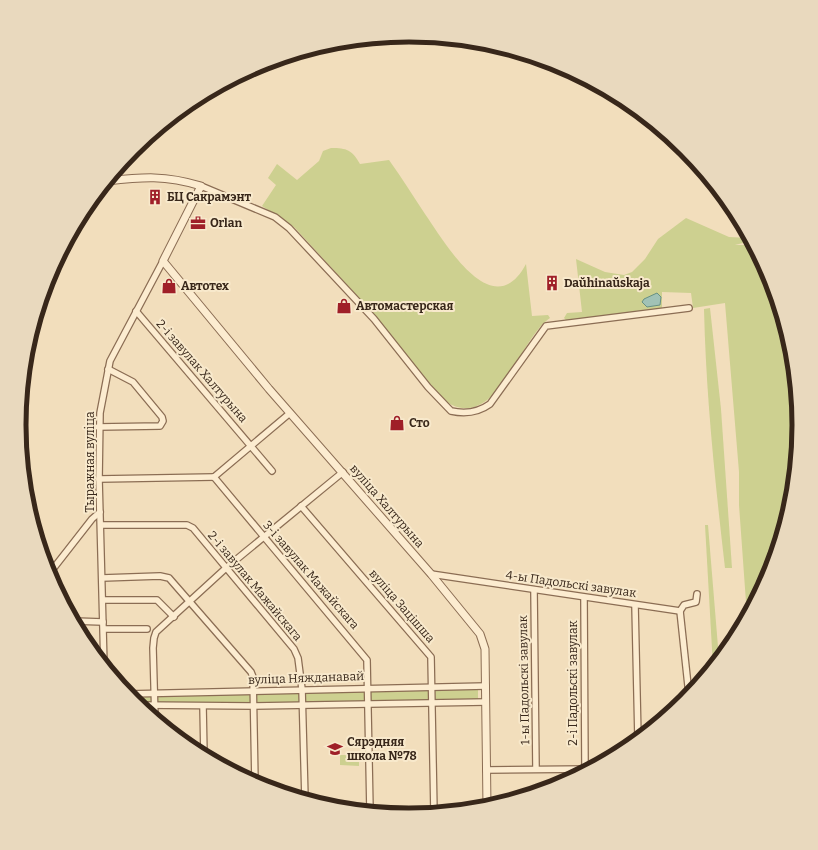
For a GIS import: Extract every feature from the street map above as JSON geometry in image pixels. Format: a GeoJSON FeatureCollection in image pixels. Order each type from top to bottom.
{"type":"FeatureCollection","features":[{"type":"Feature","properties":{"kind":"street"},"geometry":{"type":"LineString","coordinates":[[114,180],[166,177],[201,186],[274,217],[289,228],[374,320],[428,387],[451,411],[476,411],[483,409],[490,404],[546,326],[690,308]]}},
{"type":"Feature","properties":{"kind":"street","name":"Тыражная вуліца"},"geometry":{"type":"LineString","coordinates":[[104,657],[98,427],[108,369],[116,348],[201,186]]}},
{"type":"Feature","properties":{"kind":"street","name":"вуліца Халтурына"},"geometry":{"type":"LineString","coordinates":[[163,261],[290,413],[431,574],[480,634],[485,649],[487,800]]}},
{"type":"Feature","properties":{"kind":"street","name":"2-і завулак Халтурына"},"geometry":{"type":"LineString","coordinates":[[136,311],[252,445],[272,471]]}},
{"type":"Feature","properties":{"kind":"street"},"geometry":{"type":"LineString","coordinates":[[98,427],[160,426],[163,421],[162,417],[133,382],[108,369]]}},
{"type":"Feature","properties":{"kind":"street"},"geometry":{"type":"LineString","coordinates":[[99,479],[214,477],[290,413]]}},
{"type":"Feature","properties":{"kind":"street"},"geometry":{"type":"LineString","coordinates":[[155,712],[154,638],[156,632],[226,568],[342,472]]}},
{"type":"Feature","properties":{"kind":"street","name":"3-і завулак Мажайскага"},"geometry":{"type":"LineString","coordinates":[[214,477],[366,657],[368,663],[369,687],[370,806]]}},
{"type":"Feature","properties":{"kind":"street","name":"вуліца Зацішша"},"geometry":{"type":"LineString","coordinates":[[301,506],[430,657],[433,702],[434,807]]}},
{"type":"Feature","properties":{"kind":"street"},"geometry":{"type":"LineString","coordinates":[[54,568],[92,519],[100,512]]}},
{"type":"Feature","properties":{"kind":"street","name":"2-і завулак Мажайскага"},"geometry":{"type":"LineString","coordinates":[[101,526],[187,525],[193,528],[294,649],[298,658],[302,689],[305,794]]}},
{"type":"Feature","properties":{"kind":"street","name":"4-ы Падольскі завулак"},"geometry":{"type":"LineString","coordinates":[[431,574],[584,598],[680,611]]}},
{"type":"Feature","properties":{"kind":"street"},"geometry":{"type":"LineString","coordinates":[[102,578],[169,578],[251,672],[253,691],[254,775]]}},
{"type":"Feature","properties":{"kind":"street","name":"1-ы Падольскі завулак"},"geometry":{"type":"LineString","coordinates":[[534,590],[536,769]]}},
{"type":"Feature","properties":{"kind":"street"},"geometry":{"type":"LineString","coordinates":[[688,687],[680,611],[684,605],[696,602],[697,594]]}},
{"type":"Feature","properties":{"kind":"street","name":"2-і Падольскі завулак"},"geometry":{"type":"LineString","coordinates":[[584,598],[587,764]]}},
{"type":"Feature","properties":{"kind":"street"},"geometry":{"type":"LineString","coordinates":[[103,600],[157,600],[174,617]]}},
{"type":"Feature","properties":{"kind":"street"},"geometry":{"type":"LineString","coordinates":[[635,605],[638,732]]}},
{"type":"Feature","properties":{"kind":"street"},"geometry":{"type":"LineString","coordinates":[[80,621],[104,622]]}},
{"type":"Feature","properties":{"kind":"street"},"geometry":{"type":"LineString","coordinates":[[104,629],[147,629]]}},
{"type":"Feature","properties":{"kind":"street","name":"вуліца Няжданавай"},"geometry":{"type":"LineString","coordinates":[[136,693],[369,687],[486,686]]}},
{"type":"Feature","properties":{"kind":"street"},"geometry":{"type":"LineString","coordinates":[[148,705],[303,706],[369,703],[486,702]]}},
{"type":"Feature","properties":{"kind":"street"},"geometry":{"type":"LineString","coordinates":[[203,706],[204,748]]}},
{"type":"Feature","properties":{"kind":"street"},"geometry":{"type":"LineString","coordinates":[[486,770],[578,769]]}},
{"type":"Feature","properties":{"kind":"green space"},"geometry":{"type":"Polygon","coordinates":[[[331,148],[345,149],[352,153],[360,164],[389,160],[457,259],[471,273],[485,283],[499,286],[513,281],[526,264],[532,316],[548,315],[550,318],[539,328],[508,376],[496,391],[483,403],[469,408],[452,405],[438,394],[361,300],[295,228],[262,206],[276,185],[268,178],[277,164],[297,180],[319,161],[323,151],[331,148]]]}},
{"type":"Feature","properties":{"kind":"green space"},"geometry":{"type":"Polygon","coordinates":[[[686,218],[729,237],[743,238],[746,242],[735,245],[747,245],[753,256],[772,302],[785,350],[789,375],[792,425],[789,475],[785,500],[772,548],[763,572],[746,607],[739,505],[739,472],[725,303],[693,308],[691,293],[662,292],[662,311],[567,321],[564,318],[567,313],[582,312],[576,259],[605,272],[624,275],[632,272],[645,259],[658,239],[686,218]]]}},
{"type":"Feature","properties":{"kind":"green space"},"geometry":{"type":"Polygon","coordinates":[[[710,308],[721,409],[732,568],[725,568],[712,439],[704,309],[710,308]]]}},
{"type":"Feature","properties":{"kind":"green space"},"geometry":{"type":"Polygon","coordinates":[[[705,525],[708,525],[718,650],[713,659],[705,525]]]}},
{"type":"Feature","properties":{"kind":"green space"},"geometry":{"type":"Polygon","coordinates":[[[478,686],[478,702],[147,705],[136,694],[478,686]]]}},
{"type":"Feature","properties":{"kind":"green space"},"geometry":{"type":"Polygon","coordinates":[[[340,755],[359,755],[359,766],[340,765],[340,755]]]}},
{"type":"Feature","properties":{"kind":"water"},"geometry":{"type":"Polygon","coordinates":[[[657,293],[661,297],[660,305],[647,307],[642,302],[644,299],[657,293]]]}},
{"type":"Feature","properties":{"kind":"place","name":"БЦ Сакрамэнт"},"geometry":{"type":"Point","coordinates":[155,197]}},
{"type":"Feature","properties":{"kind":"place","name":"Orlan"},"geometry":{"type":"Point","coordinates":[198,223]}},
{"type":"Feature","properties":{"kind":"place","name":"Daŭhinaŭskaja"},"geometry":{"type":"Point","coordinates":[552,283]}},
{"type":"Feature","properties":{"kind":"place","name":"Автотех"},"geometry":{"type":"Point","coordinates":[169,286]}},
{"type":"Feature","properties":{"kind":"place","name":"Автомастерская"},"geometry":{"type":"Point","coordinates":[344,306]}},
{"type":"Feature","properties":{"kind":"place","name":"Сто"},"geometry":{"type":"Point","coordinates":[397,423]}},
{"type":"Feature","properties":{"kind":"place","name":"Сярэдняя школа №78"},"geometry":{"type":"Point","coordinates":[335,749]}}]}
